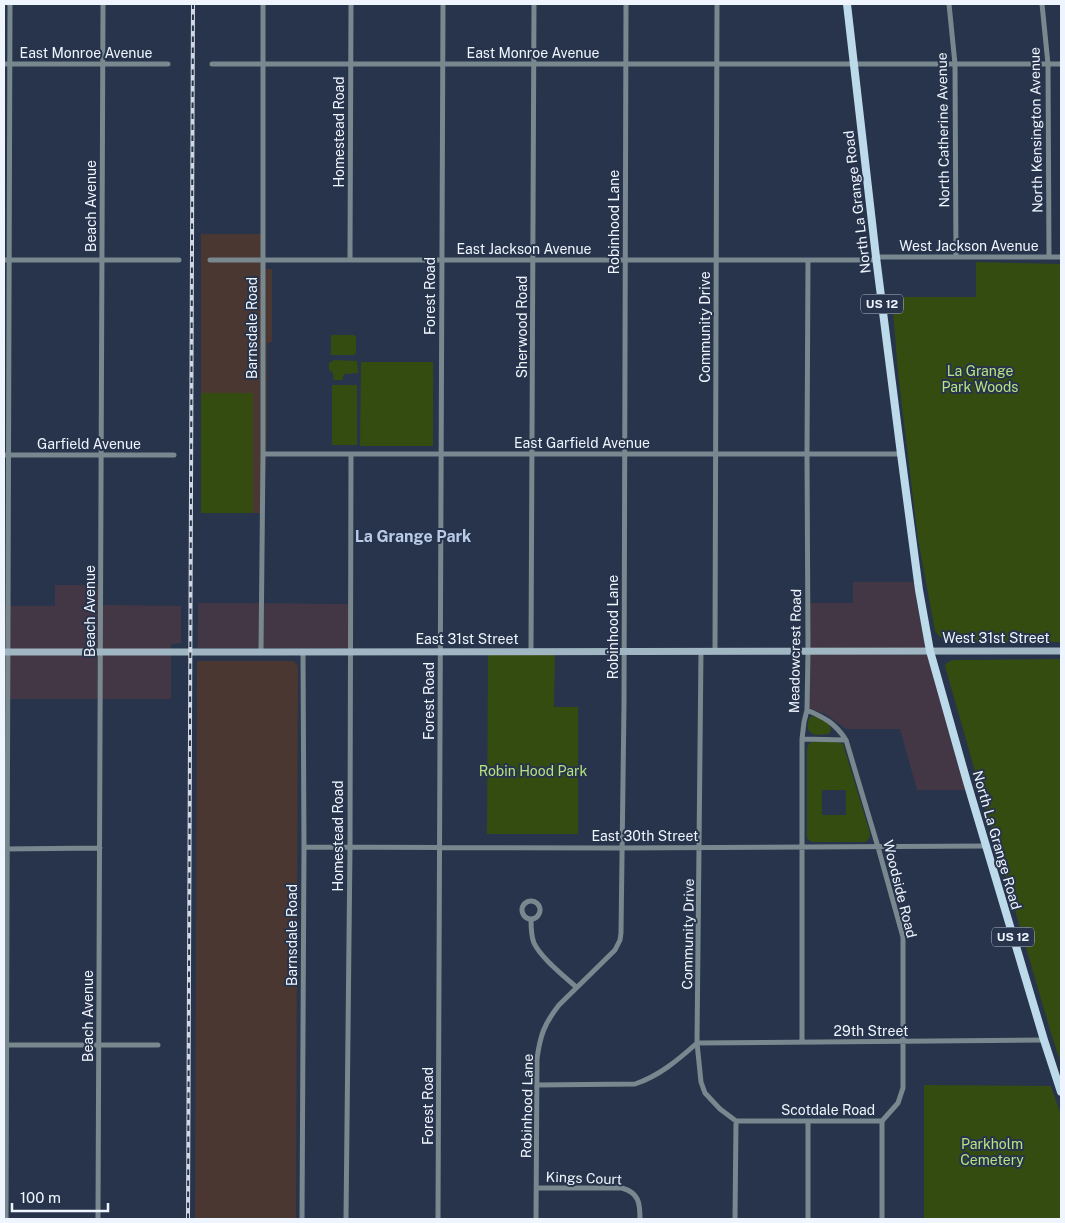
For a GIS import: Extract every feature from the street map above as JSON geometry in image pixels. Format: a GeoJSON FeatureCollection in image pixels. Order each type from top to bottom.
{"type":"FeatureCollection","features":[{"type":"Feature","properties":{"kind":"main road","name":"North La Grange Road"},"geometry":{"type":"LineString","coordinates":[[847,4],[876,259],[901,454],[930,651],[986,846],[1061,1092]]}},
{"type":"Feature","properties":{"kind":"main road","name":"West 31st Street"},"geometry":{"type":"LineString","coordinates":[[930,651],[1061,650]]}},
{"type":"Feature","properties":{"kind":"main road","name":"East 31st Street"},"geometry":{"type":"LineString","coordinates":[[6,652],[930,651]]}},
{"type":"Feature","properties":{"kind":"street"},"geometry":{"type":"LineString","coordinates":[[6,1219],[6,260],[7,64],[10,4]]}},
{"type":"Feature","properties":{"kind":"street","name":"Beach Avenue"},"geometry":{"type":"LineString","coordinates":[[98,1219],[103,4]]}},
{"type":"Feature","properties":{"kind":"street","name":"Barnsdale Road"},"geometry":{"type":"LineString","coordinates":[[261,652],[263,4]]}},
{"type":"Feature","properties":{"kind":"street","name":"Homestead Road"},"geometry":{"type":"LineString","coordinates":[[350,260],[351,4]]}},
{"type":"Feature","properties":{"kind":"street","name":"Forest Road"},"geometry":{"type":"LineString","coordinates":[[438,1219],[443,4]]}},
{"type":"Feature","properties":{"kind":"street","name":"Sherwood Road"},"geometry":{"type":"LineString","coordinates":[[531,651],[534,4]]}},
{"type":"Feature","properties":{"kind":"street","name":"Robinhood Lane"},"geometry":{"type":"LineString","coordinates":[[536,1219],[537,1059],[539,1042],[551,1015],[614,950],[620,940],[624,651],[626,4]]}},
{"type":"Feature","properties":{"kind":"street","name":"Community Drive"},"geometry":{"type":"LineString","coordinates":[[715,651],[718,4]]}},
{"type":"Feature","properties":{"kind":"street","name":"North Catherine Avenue"},"geometry":{"type":"LineString","coordinates":[[949,4],[955,64],[956,257]]}},
{"type":"Feature","properties":{"kind":"street","name":"North Kensington Avenue"},"geometry":{"type":"LineString","coordinates":[[1042,4],[1048,64],[1049,257]]}},
{"type":"Feature","properties":{"kind":"street","name":"East Monroe Avenue"},"geometry":{"type":"LineString","coordinates":[[7,64],[168,64]]}},
{"type":"Feature","properties":{"kind":"street","name":"East Monroe Avenue"},"geometry":{"type":"LineString","coordinates":[[212,64],[1061,64]]}},
{"type":"Feature","properties":{"kind":"street","name":"West Jackson Avenue"},"geometry":{"type":"LineString","coordinates":[[876,259],[1061,257]]}},
{"type":"Feature","properties":{"kind":"street","name":"East Jackson Avenue"},"geometry":{"type":"LineString","coordinates":[[210,260],[876,259]]}},
{"type":"Feature","properties":{"kind":"street"},"geometry":{"type":"LineString","coordinates":[[6,260],[179,260]]}},
{"type":"Feature","properties":{"kind":"street","name":"Meadowcrest Road"},"geometry":{"type":"LineString","coordinates":[[802,1042],[802,739],[807,710],[808,651],[808,260]]}},
{"type":"Feature","properties":{"kind":"street","name":"East Garfield Avenue"},"geometry":{"type":"LineString","coordinates":[[263,454],[901,454]]}},
{"type":"Feature","properties":{"kind":"street","name":"Homestead Road"},"geometry":{"type":"LineString","coordinates":[[346,1219],[350,847],[351,454]]}},
{"type":"Feature","properties":{"kind":"street","name":"Garfield Avenue"},"geometry":{"type":"LineString","coordinates":[[6,455],[174,455]]}},
{"type":"Feature","properties":{"kind":"street","name":"Community Drive"},"geometry":{"type":"LineString","coordinates":[[701,651],[698,1043],[701,1082],[705,1093],[736,1122]]}},
{"type":"Feature","properties":{"kind":"street","name":"Barnsdale Road"},"geometry":{"type":"LineString","coordinates":[[302,1219],[303,652]]}},
{"type":"Feature","properties":{"kind":"street","name":"Woodside Road"},"geometry":{"type":"LineString","coordinates":[[807,710],[830,722],[846,740],[903,937],[903,1088],[898,1103],[882,1122]]}},
{"type":"Feature","properties":{"kind":"street"},"geometry":{"type":"LineString","coordinates":[[802,739],[846,740]]}},
{"type":"Feature","properties":{"kind":"street","name":"East 30th Street"},"geometry":{"type":"LineString","coordinates":[[304,847],[986,846]]}},
{"type":"Feature","properties":{"kind":"street"},"geometry":{"type":"LineString","coordinates":[[6,849],[100,848]]}},
{"type":"Feature","properties":{"kind":"street"},"geometry":{"type":"LineString","coordinates":[[531,919],[532,936],[540,953],[576,988]]}},
{"type":"Feature","properties":{"kind":"street","name":"29th Street"},"geometry":{"type":"LineString","coordinates":[[698,1043],[1044,1040]]}},
{"type":"Feature","properties":{"kind":"street"},"geometry":{"type":"LineString","coordinates":[[537,1085],[634,1084],[661,1072],[698,1043]]}},
{"type":"Feature","properties":{"kind":"street"},"geometry":{"type":"LineString","coordinates":[[5,1045],[158,1045]]}},
{"type":"Feature","properties":{"kind":"street"},"geometry":{"type":"LineString","coordinates":[[735,1219],[736,1122]]}},
{"type":"Feature","properties":{"kind":"street","name":"Scotdale Road"},"geometry":{"type":"LineString","coordinates":[[736,1122],[882,1122],[882,1219]]}},
{"type":"Feature","properties":{"kind":"street"},"geometry":{"type":"LineString","coordinates":[[808,1122],[808,1219]]}},
{"type":"Feature","properties":{"kind":"street","name":"Kings Court"},"geometry":{"type":"LineString","coordinates":[[537,1188],[622,1188],[628,1190],[636,1197],[640,1219]]}},
{"type":"Feature","properties":{"kind":"shaded area"},"geometry":{"type":"Polygon","coordinates":[[[201,234],[264,234],[264,269],[272,269],[272,342],[267,343],[264,513],[201,513],[201,234]]]}},
{"type":"Feature","properties":{"kind":"shaded area"},"geometry":{"type":"Polygon","coordinates":[[[853,582],[914,582],[927,649],[806,649],[806,603],[853,603],[853,582]]]}},
{"type":"Feature","properties":{"kind":"shaded area"},"geometry":{"type":"Polygon","coordinates":[[[55,585],[102,585],[102,605],[181,606],[181,643],[171,644],[171,699],[4,699],[4,606],[55,606],[55,585]]]}},
{"type":"Feature","properties":{"kind":"shaded area"},"geometry":{"type":"Polygon","coordinates":[[[198,603],[353,604],[352,648],[198,648],[198,603]]]}},
{"type":"Feature","properties":{"kind":"shaded area"},"geometry":{"type":"Polygon","coordinates":[[[806,653],[927,655],[965,790],[917,790],[900,729],[846,729],[827,715],[805,706],[806,653]]]}},
{"type":"Feature","properties":{"kind":"shaded area"},"geometry":{"type":"Polygon","coordinates":[[[197,661],[294,661],[298,666],[296,1219],[195,1219],[197,661]]]}},
{"type":"Feature","properties":{"kind":"green space","name":"La Grange Park Woods"},"geometry":{"type":"Polygon","coordinates":[[[976,262],[1061,264],[1061,642],[948,642],[935,631],[918,539],[898,373],[892,297],[976,297],[976,262]]]}},
{"type":"Feature","properties":{"kind":"green space"},"geometry":{"type":"Polygon","coordinates":[[[331,335],[354,335],[356,337],[356,353],[354,355],[331,355],[331,335]]]}},
{"type":"Feature","properties":{"kind":"green space"},"geometry":{"type":"Polygon","coordinates":[[[334,360],[357,361],[358,373],[344,374],[342,380],[334,380],[333,373],[329,370],[329,363],[334,360]]]}},
{"type":"Feature","properties":{"kind":"green space"},"geometry":{"type":"Polygon","coordinates":[[[361,362],[433,362],[433,446],[360,446],[361,362]]]}},
{"type":"Feature","properties":{"kind":"green space"},"geometry":{"type":"Polygon","coordinates":[[[332,385],[357,385],[357,445],[332,445],[332,385]]]}},
{"type":"Feature","properties":{"kind":"green space"},"geometry":{"type":"Polygon","coordinates":[[[201,393],[253,393],[253,513],[201,513],[201,393]]]}},
{"type":"Feature","properties":{"kind":"green space","name":"Robin Hood Park"},"geometry":{"type":"Polygon","coordinates":[[[488,653],[555,654],[554,707],[578,707],[578,834],[487,834],[488,653]]]}},
{"type":"Feature","properties":{"kind":"green space"},"geometry":{"type":"Polygon","coordinates":[[[1061,659],[1061,1064],[945,666],[948,662],[954,660],[1061,659]]]}},
{"type":"Feature","properties":{"kind":"green space"},"geometry":{"type":"Polygon","coordinates":[[[814,716],[829,724],[830,733],[815,735],[809,731],[808,723],[810,717],[814,716]]]}},
{"type":"Feature","properties":{"kind":"green space"},"geometry":{"type":"Polygon","coordinates":[[[811,742],[837,742],[843,744],[870,833],[869,838],[865,842],[812,842],[807,838],[808,745],[811,742]],[[822,790],[822,815],[846,815],[846,790],[822,790]]]}},
{"type":"Feature","properties":{"kind":"green space","name":"Parkholm Cemetery"},"geometry":{"type":"Polygon","coordinates":[[[924,1085],[1051,1086],[1061,1115],[1061,1219],[924,1219],[924,1085]]]}},
{"type":"Feature","properties":{"kind":"railway"},"geometry":{"type":"LineString","coordinates":[[188,1219],[193,4]]}},
{"type":"Feature","properties":{"kind":"district","name":"La Grange Park"},"geometry":{"type":"Point","coordinates":[413,536]}}]}
